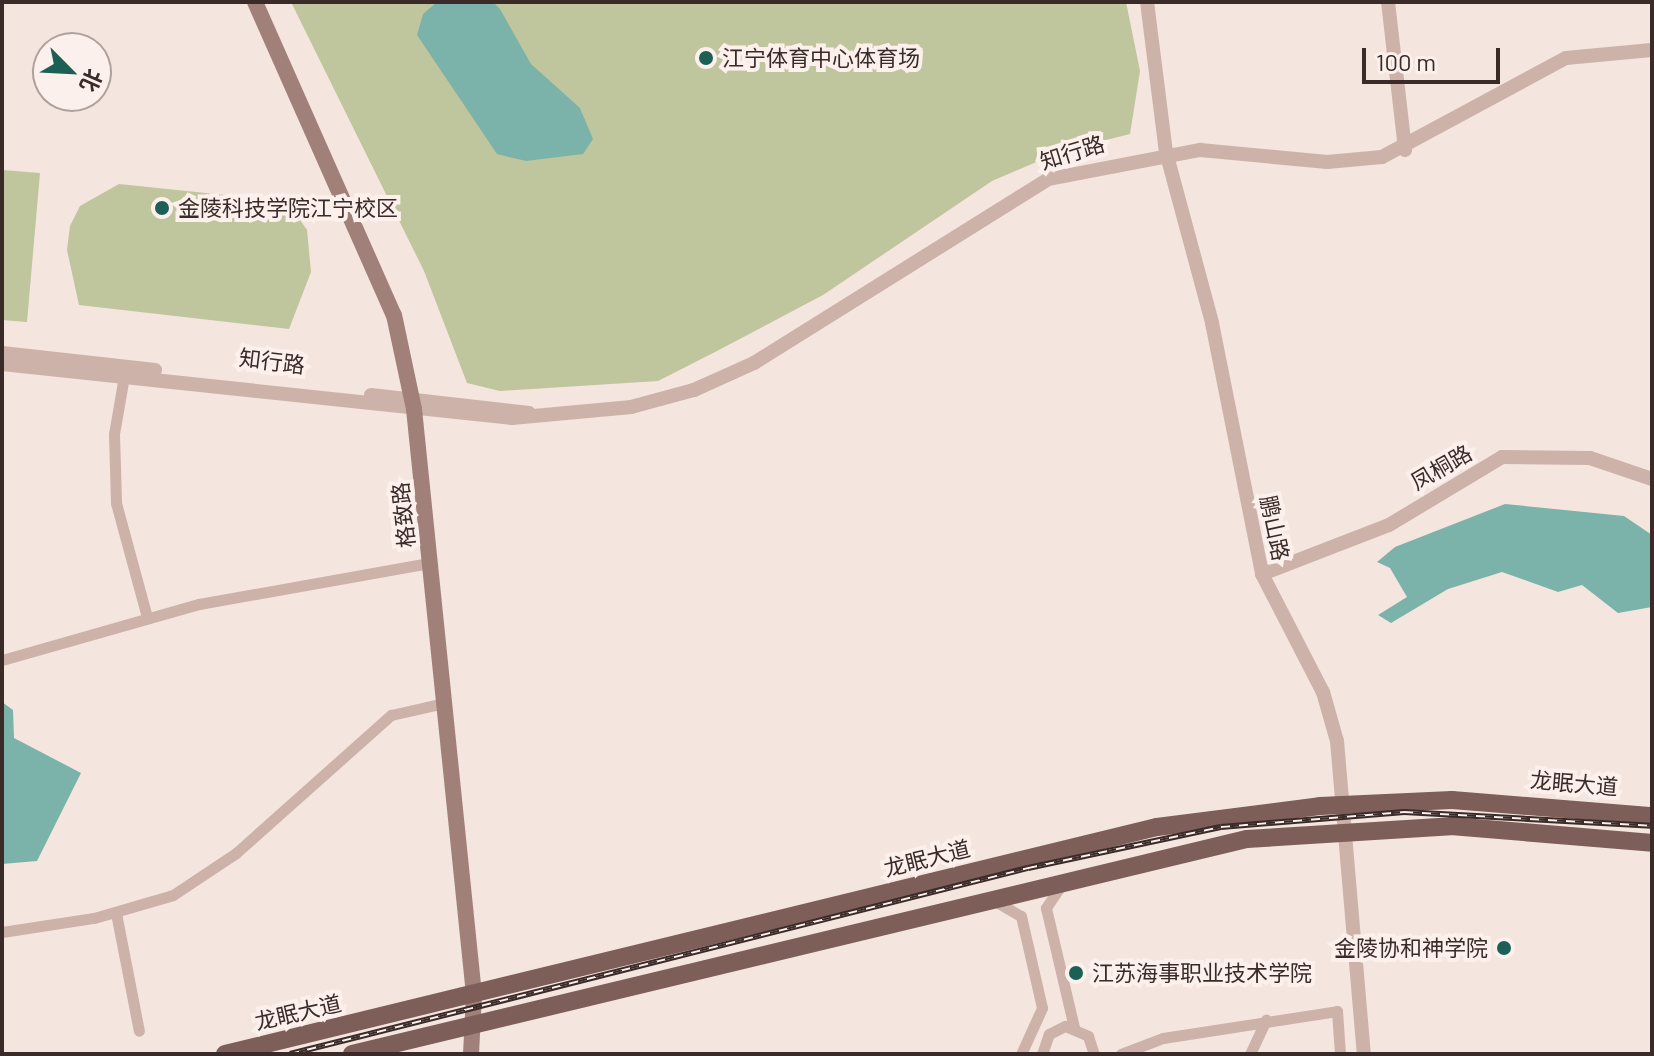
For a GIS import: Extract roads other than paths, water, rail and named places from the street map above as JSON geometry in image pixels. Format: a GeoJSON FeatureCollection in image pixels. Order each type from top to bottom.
{"type":"FeatureCollection","features":[{"type":"Feature","properties":{"kind":"main road","name":"格致路"},"geometry":{"type":"LineString","coordinates":[[255,2],[380,278],[413,404],[474,995],[469,1022],[471,1054]]}},
{"type":"Feature","properties":{"kind":"main road","name":"龙眠大道"},"geometry":{"type":"LineString","coordinates":[[225,1054],[1157,827],[1346,803],[1523,802],[1652,816]]}},
{"type":"Feature","properties":{"kind":"main road"},"geometry":{"type":"LineString","coordinates":[[352,1054],[469,1022],[986,896],[1247,839],[1451,826],[1652,843]]}},
{"type":"Feature","properties":{"kind":"street","name":"鹏山路"},"geometry":{"type":"LineString","coordinates":[[1147,2],[1166,152],[1212,323],[1262,574],[1323,692],[1346,803],[1364,1054]]}},
{"type":"Feature","properties":{"kind":"street"},"geometry":{"type":"LineString","coordinates":[[1388,2],[1405,150]]}},
{"type":"Feature","properties":{"kind":"street","name":"知行路"},"geometry":{"type":"LineString","coordinates":[[2,364],[537,415],[605,412],[694,390],[754,363],[1049,179],[1166,152],[1342,162],[1405,150],[1566,58],[1652,50]]}},
{"type":"Feature","properties":{"kind":"street","name":"知行路"},"geometry":{"type":"LineString","coordinates":[[2,353],[413,404]]}},
{"type":"Feature","properties":{"kind":"street"},"geometry":{"type":"LineString","coordinates":[[124,376],[114,434],[116,503],[147,617]]}},
{"type":"Feature","properties":{"kind":"street","name":"凤桐路"},"geometry":{"type":"LineString","coordinates":[[1262,574],[1389,525],[1502,457],[1590,458],[1652,479]]}},
{"type":"Feature","properties":{"kind":"street"},"geometry":{"type":"LineString","coordinates":[[2,660],[147,617],[430,563]]}},
{"type":"Feature","properties":{"kind":"street"},"geometry":{"type":"LineString","coordinates":[[2,932],[116,913],[205,877],[391,715],[444,703]]}},
{"type":"Feature","properties":{"kind":"street"},"geometry":{"type":"LineString","coordinates":[[1067,877],[1046,908],[1074,1027]]}},
{"type":"Feature","properties":{"kind":"street"},"geometry":{"type":"LineString","coordinates":[[986,896],[1021,916],[1042,1008],[1021,1054]]}},
{"type":"Feature","properties":{"kind":"street"},"geometry":{"type":"LineString","coordinates":[[116,913],[139,1031]]}},
{"type":"Feature","properties":{"kind":"street"},"geometry":{"type":"LineString","coordinates":[[1121,1054],[1163,1038],[1337,1011],[1340,1054]]}},
{"type":"Feature","properties":{"kind":"street"},"geometry":{"type":"LineString","coordinates":[[1250,1054],[1266,1020]]}},
{"type":"Feature","properties":{"kind":"street"},"geometry":{"type":"LineString","coordinates":[[1030,1035],[1043,1048],[1056,1029],[1074,1027],[1088,1036],[1094,1054]]}},
{"type":"Feature","properties":{"kind":"water"},"geometry":{"type":"Polygon","coordinates":[[[437,2],[493,2],[500,9],[531,64],[580,108],[593,139],[583,154],[526,161],[497,154],[417,35],[423,14],[437,2]]]}},
{"type":"Feature","properties":{"kind":"water"},"geometry":{"type":"Polygon","coordinates":[[[1505,504],[1624,516],[1652,535],[1652,607],[1618,613],[1582,585],[1558,592],[1502,572],[1448,589],[1391,623],[1378,615],[1407,597],[1390,568],[1377,562],[1395,547],[1505,504]]]}},
{"type":"Feature","properties":{"kind":"water"},"geometry":{"type":"Polygon","coordinates":[[[2,702],[13,710],[14,738],[81,773],[37,861],[2,864],[2,702]]]}},
{"type":"Feature","properties":{"kind":"railway"},"geometry":{"type":"LineString","coordinates":[[290,1054],[1028,868],[1221,827],[1404,812],[1652,826]]}},
{"type":"Feature","properties":{"kind":"place","name":"江宁体育中心体育场"},"geometry":{"type":"Point","coordinates":[706,58]}},
{"type":"Feature","properties":{"kind":"place","name":"金陵科技学院江宁校区"},"geometry":{"type":"Point","coordinates":[162,208]}},
{"type":"Feature","properties":{"kind":"place","name":"金陵协和神学院"},"geometry":{"type":"Point","coordinates":[1504,948]}},
{"type":"Feature","properties":{"kind":"place","name":"江苏海事职业技术学院"},"geometry":{"type":"Point","coordinates":[1076,973]}}]}
